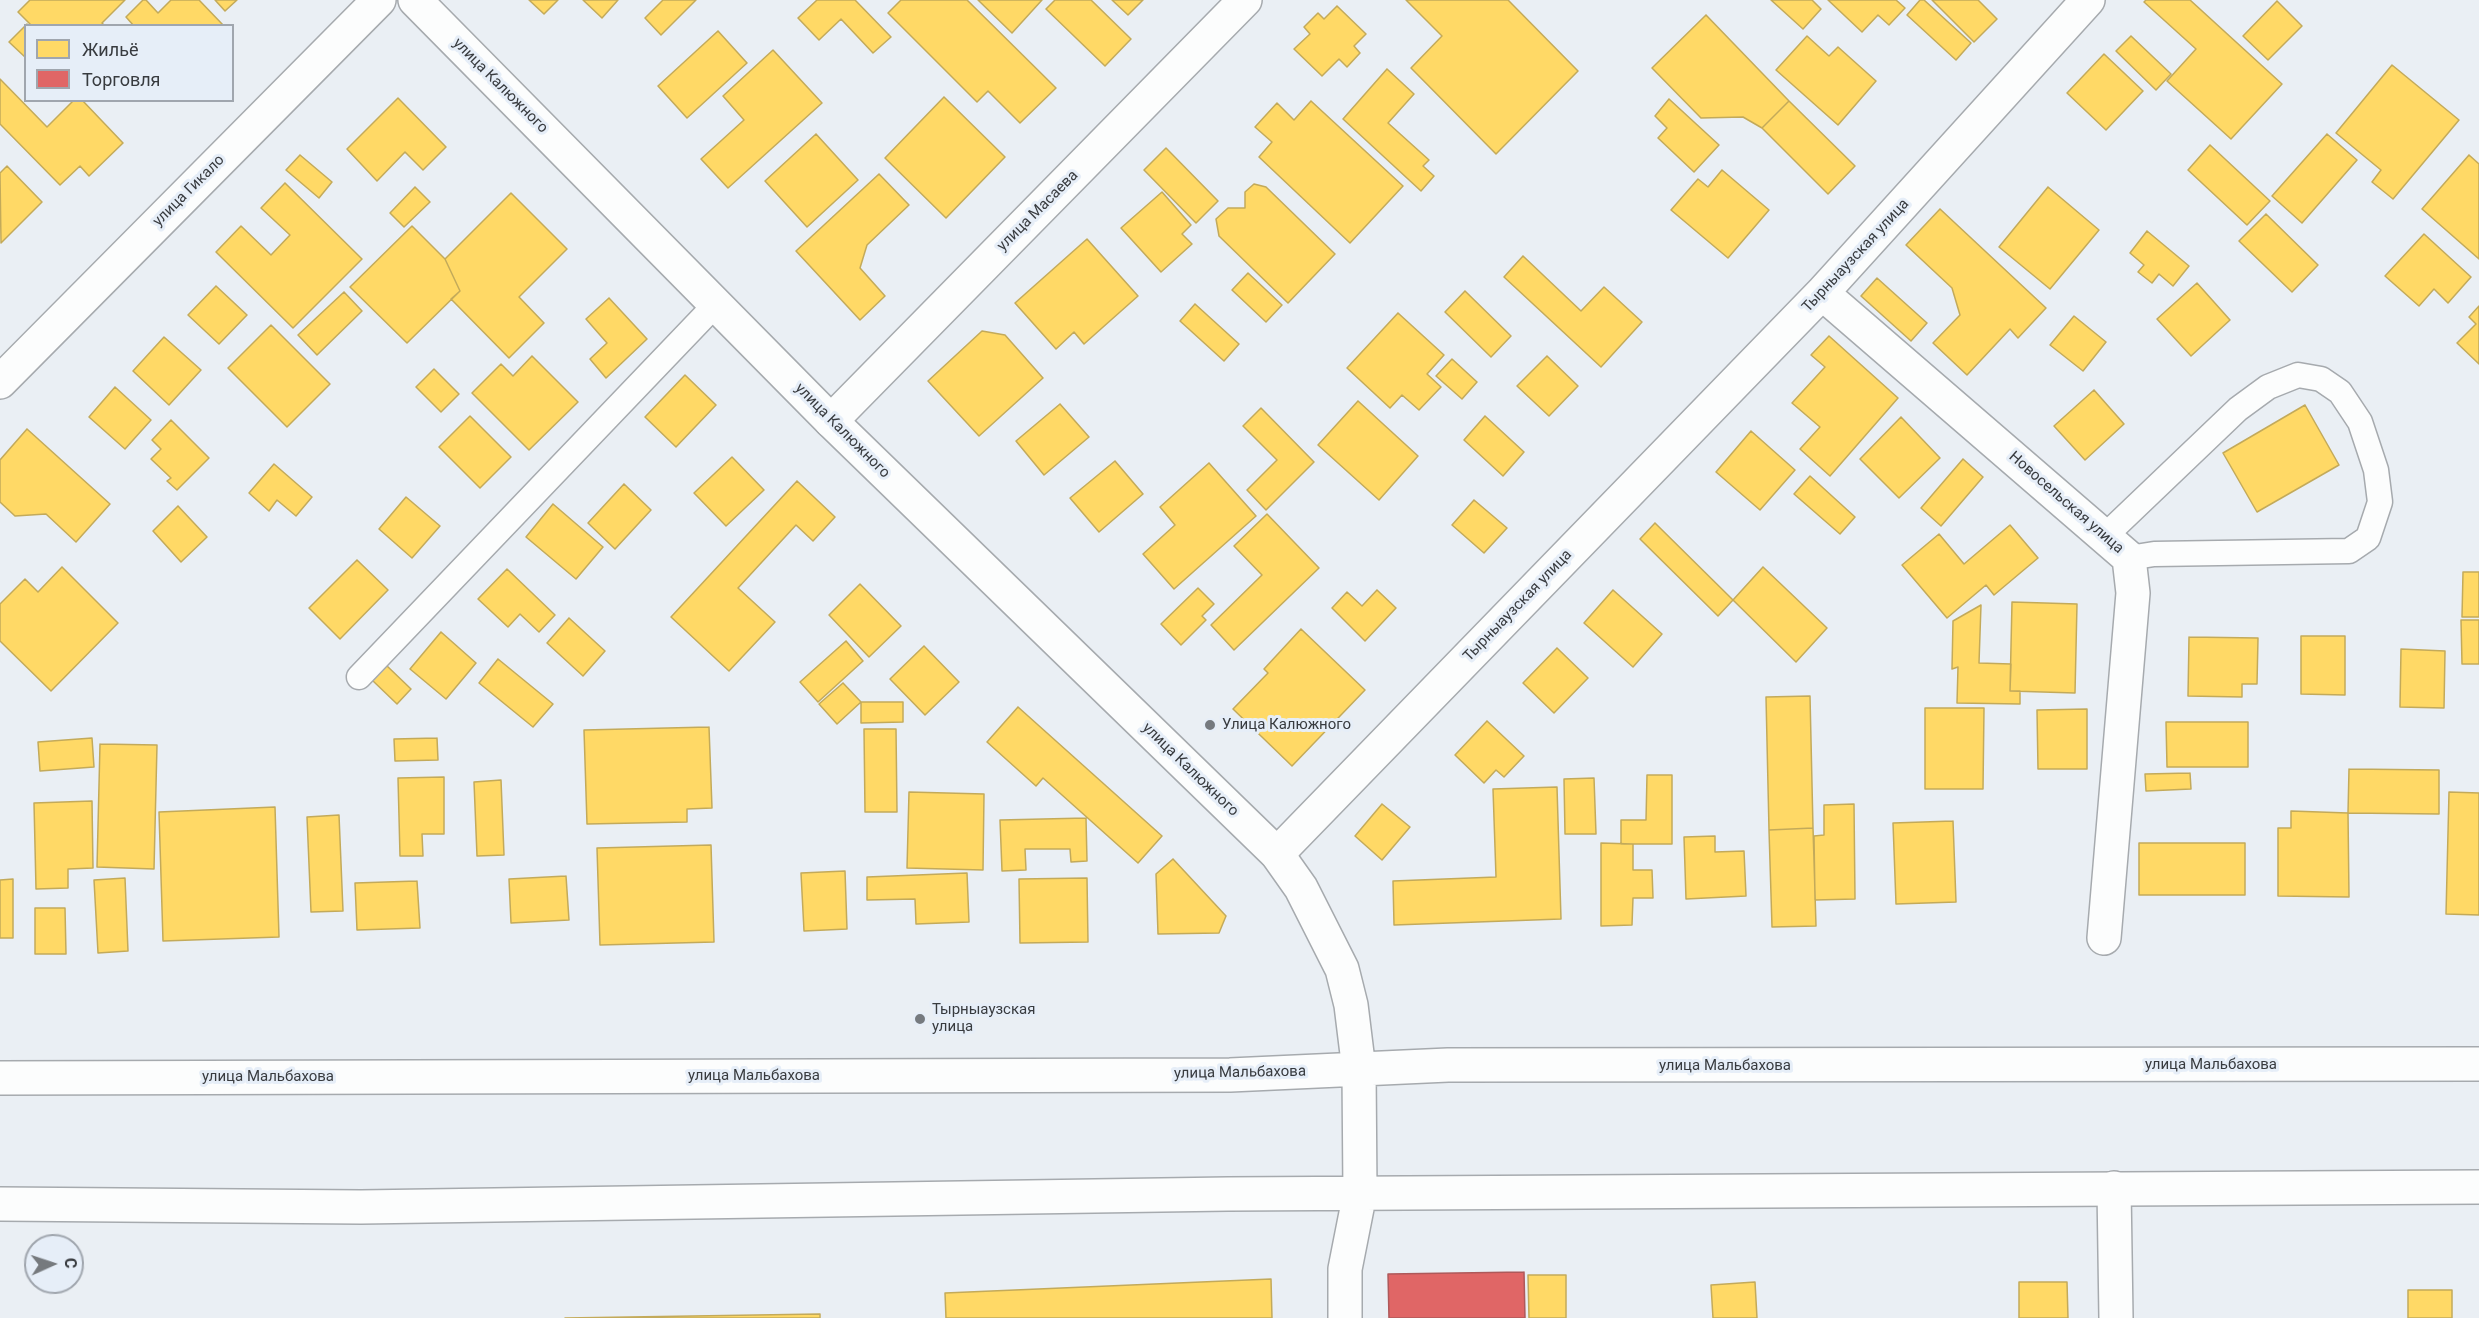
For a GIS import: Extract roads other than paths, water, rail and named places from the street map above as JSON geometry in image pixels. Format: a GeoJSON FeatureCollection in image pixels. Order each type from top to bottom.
{"type":"FeatureCollection","features":[{"type":"Feature","properties":{"kind":"street","name":"улица Гикало"},"geometry":{"type":"LineString","coordinates":[[0,381],[379,0]]}},
{"type":"Feature","properties":{"kind":"street","name":"улица Калюжного"},"geometry":{"type":"LineString","coordinates":[[415,0],[831,421],[1277,854]]}},
{"type":"Feature","properties":{"kind":"street","name":"улица Масаева"},"geometry":{"type":"LineString","coordinates":[[831,421],[1245,0]]}},
{"type":"Feature","properties":{"kind":"street","name":"Тырныаузская улица"},"geometry":{"type":"LineString","coordinates":[[1277,854],[1822,293],[2088,0]]}},
{"type":"Feature","properties":{"kind":"street","name":"Новосельская улица"},"geometry":{"type":"LineString","coordinates":[[1822,293],[2129,558],[2133,593],[2104,938]]}},
{"type":"Feature","properties":{"kind":"street"},"geometry":{"type":"LineString","coordinates":[[1277,854],[1301,888],[1342,969],[1351,1005],[1359,1070],[1360,1193],[1345,1269],[1345,1318]]}},
{"type":"Feature","properties":{"kind":"street","name":"улица Мальбахова"},"geometry":{"type":"LineString","coordinates":[[0,1078],[1218,1075],[1448,1065],[2479,1064]]}},
{"type":"Feature","properties":{"kind":"street"},"geometry":{"type":"LineString","coordinates":[[0,1204],[361,1207],[1360,1193],[2479,1187]]}},
{"type":"Feature","properties":{"kind":"street"},"geometry":{"type":"LineString","coordinates":[[2114,1188],[2116,1318]]}},
{"type":"Feature","properties":{"kind":"lane"},"geometry":{"type":"LineString","coordinates":[[359,677],[715,305]]}},
{"type":"Feature","properties":{"kind":"lane"},"geometry":{"type":"LineString","coordinates":[[2105,536],[2238,409],[2268,387],[2298,375],[2321,379],[2340,392],[2360,422],[2376,470],[2380,502],[2368,538],[2349,551],[2154,554],[2129,558]]}},
{"type":"Feature","properties":{"kind":"place","name":"Улица Калюжного"},"geometry":{"type":"Point","coordinates":[1210,725]}},
{"type":"Feature","properties":{"kind":"place","name":"Тырныаузская улица"},"geometry":{"type":"Point","coordinates":[920,1019]}}]}
